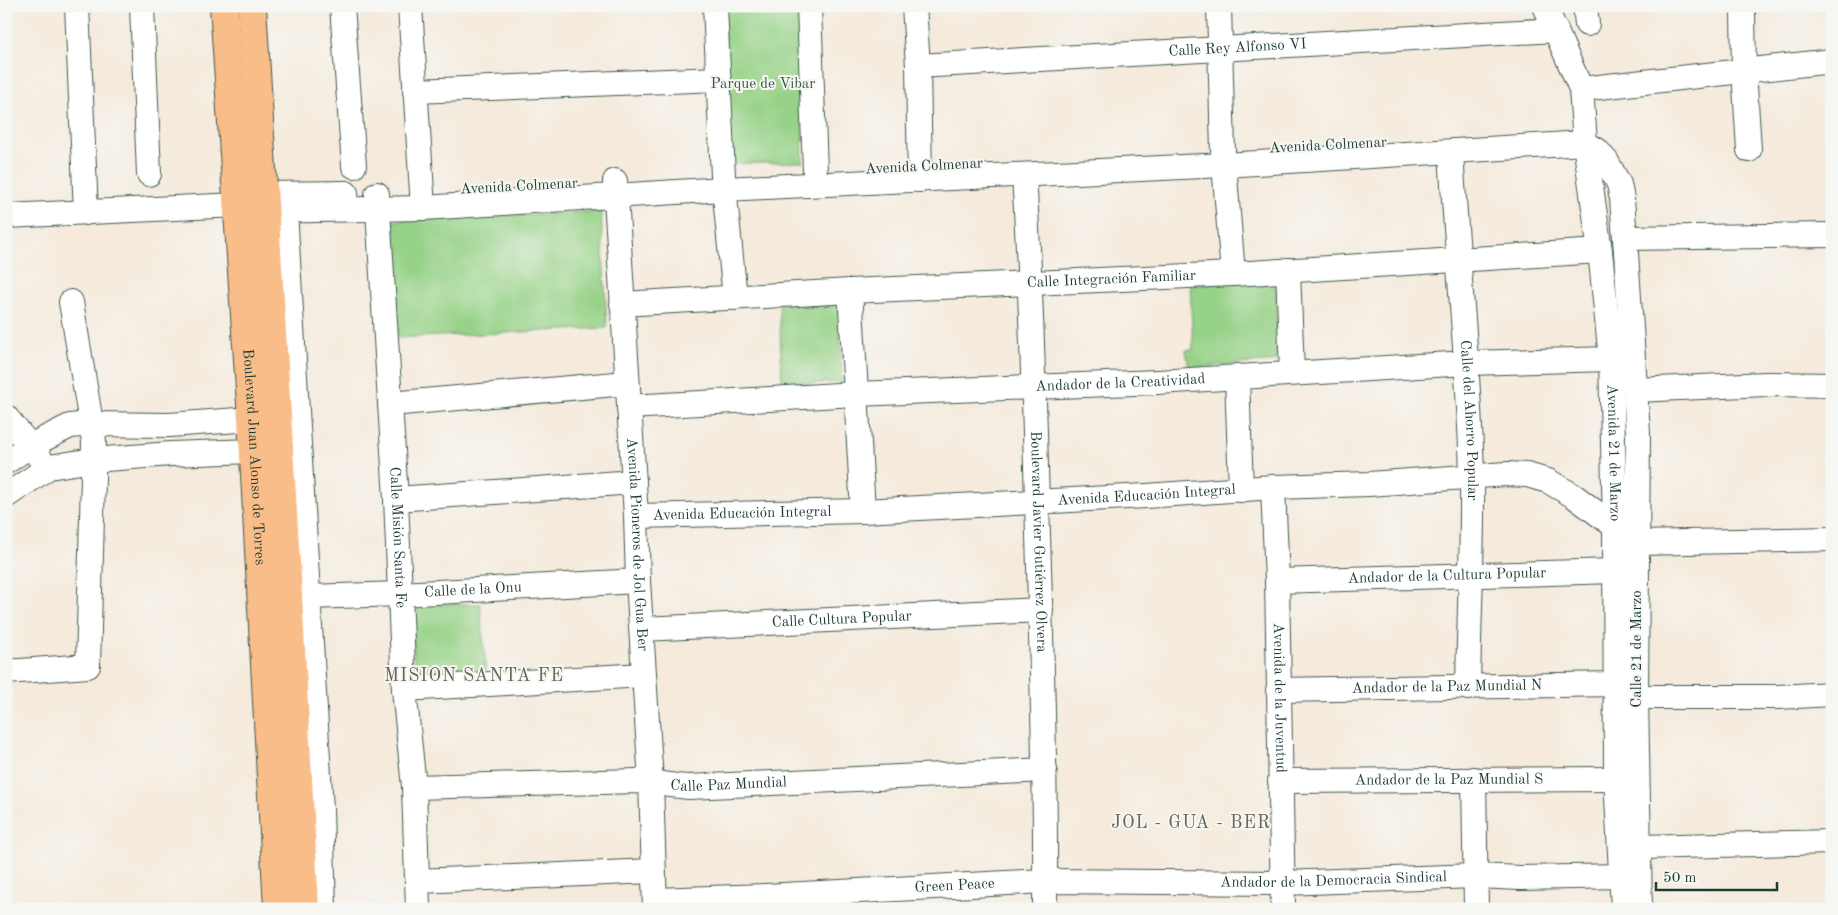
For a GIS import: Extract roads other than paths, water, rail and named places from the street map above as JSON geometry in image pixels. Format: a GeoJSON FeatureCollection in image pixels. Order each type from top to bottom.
{"type":"FeatureCollection","features":[{"type":"Feature","properties":{"kind":"main road","name":"Boulevard Juan Alonso de Torres"},"geometry":{"type":"LineString","coordinates":[[224,6],[263,205],[252,451],[278,909]]}},
{"type":"Feature","properties":{"kind":"main road","name":"Boulevard Juan Alonso de Torres"},"geometry":{"type":"LineString","coordinates":[[252,6],[305,909]]}},
{"type":"Feature","properties":{"kind":"street"},"geometry":{"type":"LineString","coordinates":[[77,6],[86,214]]}},
{"type":"Feature","properties":{"kind":"street"},"geometry":{"type":"LineString","coordinates":[[142,6],[149,174]]}},
{"type":"Feature","properties":{"kind":"street"},"geometry":{"type":"LineString","coordinates":[[342,6],[354,166]]}},
{"type":"Feature","properties":{"kind":"street"},"geometry":{"type":"LineString","coordinates":[[410,6],[423,200]]}},
{"type":"Feature","properties":{"kind":"street"},"geometry":{"type":"LineString","coordinates":[[715,6],[724,182],[735,298]]}},
{"type":"Feature","properties":{"kind":"street"},"geometry":{"type":"LineString","coordinates":[[809,6],[815,172]]}},
{"type":"Feature","properties":{"kind":"street"},"geometry":{"type":"LineString","coordinates":[[914,6],[918,66],[920,173]]}},
{"type":"Feature","properties":{"kind":"street"},"geometry":{"type":"LineString","coordinates":[[1219,6],[1224,159],[1233,274]]}},
{"type":"Feature","properties":{"kind":"street","name":"Avenida 21 de Marzo"},"geometry":{"type":"LineString","coordinates":[[1545,6],[1581,89],[1584,137],[1600,251],[1611,359],[1615,527],[1616,779],[1623,909]]}},
{"type":"Feature","properties":{"kind":"street"},"geometry":{"type":"LineString","coordinates":[[1743,11],[1744,70],[1749,150]]}},
{"type":"Feature","properties":{"kind":"street","name":"Calle Rey Alfonso VI"},"geometry":{"type":"LineString","coordinates":[[918,66],[1556,30]]}},
{"type":"Feature","properties":{"kind":"street"},"geometry":{"type":"LineString","coordinates":[[1581,89],[1832,61]]}},
{"type":"Feature","properties":{"kind":"street"},"geometry":{"type":"LineString","coordinates":[[415,91],[719,79]]}},
{"type":"Feature","properties":{"kind":"street","name":"Avenida Colmenar"},"geometry":{"type":"LineString","coordinates":[[6,216],[423,200],[724,182],[1224,159],[1584,137]]}},
{"type":"Feature","properties":{"kind":"street","name":"Avenida Colmenar"},"geometry":{"type":"LineString","coordinates":[[724,182],[815,172],[1024,176],[1224,159],[1451,152],[1584,137]]}},
{"type":"Feature","properties":{"kind":"street","name":"Calle 21 de Marzo"},"geometry":{"type":"LineString","coordinates":[[1584,137],[1607,162],[1619,184],[1625,238],[1638,433],[1636,697],[1640,909]]}},
{"type":"Feature","properties":{"kind":"street","name":"Calle del Ahorro Popular"},"geometry":{"type":"LineString","coordinates":[[1451,152],[1457,258],[1467,363],[1472,477],[1468,688]]}},
{"type":"Feature","properties":{"kind":"street","name":"Boulevard Javier Gutiérrez Olvera"},"geometry":{"type":"LineString","coordinates":[[1024,176],[1035,387],[1045,770],[1045,909]]}},
{"type":"Feature","properties":{"kind":"street","name":"Avenida Pioneros de Jol Gua Ber"},"geometry":{"type":"LineString","coordinates":[[616,188],[651,782],[655,904]]}},
{"type":"Feature","properties":{"kind":"street","name":"Calle Misión Santa Fe"},"geometry":{"type":"LineString","coordinates":[[378,201],[396,499],[404,689],[414,787],[418,909]]}},
{"type":"Feature","properties":{"kind":"street"},"geometry":{"type":"LineString","coordinates":[[263,205],[308,597],[321,810],[324,909]]}},
{"type":"Feature","properties":{"kind":"street"},"geometry":{"type":"LineString","coordinates":[[1625,238],[1832,235]]}},
{"type":"Feature","properties":{"kind":"street","name":"Calle Integración Familiar"},"geometry":{"type":"LineString","coordinates":[[622,304],[850,291],[1233,274],[1457,258],[1600,251]]}},
{"type":"Feature","properties":{"kind":"street"},"geometry":{"type":"LineString","coordinates":[[1288,270],[1292,373]]}},
{"type":"Feature","properties":{"kind":"street"},"geometry":{"type":"LineString","coordinates":[[850,291],[863,511]]}},
{"type":"Feature","properties":{"kind":"street"},"geometry":{"type":"LineString","coordinates":[[6,672],[88,666],[94,440],[71,302]]}},
{"type":"Feature","properties":{"kind":"street","name":"Andador de la Creatividad"},"geometry":{"type":"LineString","coordinates":[[629,407],[1467,363],[1611,359]]}},
{"type":"Feature","properties":{"kind":"street"},"geometry":{"type":"LineString","coordinates":[[1237,376],[1241,490]]}},
{"type":"Feature","properties":{"kind":"street"},"geometry":{"type":"LineString","coordinates":[[390,404],[627,383]]}},
{"type":"Feature","properties":{"kind":"street"},"geometry":{"type":"LineString","coordinates":[[1636,390],[1766,384],[1832,385]]}},
{"type":"Feature","properties":{"kind":"street"},"geometry":{"type":"LineString","coordinates":[[6,417],[49,467]]}},
{"type":"Feature","properties":{"kind":"street"},"geometry":{"type":"LineString","coordinates":[[6,462],[30,446],[70,426],[91,424],[169,425],[252,419]]}},
{"type":"Feature","properties":{"kind":"street"},"geometry":{"type":"LineString","coordinates":[[6,496],[49,467],[93,460],[171,454],[252,451]]}},
{"type":"Feature","properties":{"kind":"street","name":"Avenida Educación Integral"},"geometry":{"type":"LineString","coordinates":[[636,516],[863,511],[1368,484],[1506,474],[1527,475],[1548,482],[1574,496],[1638,543]]}},
{"type":"Feature","properties":{"kind":"street"},"geometry":{"type":"LineString","coordinates":[[396,499],[634,482]]}},
{"type":"Feature","properties":{"kind":"street","name":"Avenida de la Juventud"},"geometry":{"type":"LineString","coordinates":[[1273,488],[1277,581],[1283,909]]}},
{"type":"Feature","properties":{"kind":"street"},"geometry":{"type":"LineString","coordinates":[[1638,543],[1832,539]]}},
{"type":"Feature","properties":{"kind":"street","name":"Andador de la Cultura Popular"},"geometry":{"type":"LineString","coordinates":[[1277,581],[1615,571]]}},
{"type":"Feature","properties":{"kind":"street","name":"Calle de la Onu"},"geometry":{"type":"LineString","coordinates":[[308,597],[638,581]]}},
{"type":"Feature","properties":{"kind":"street","name":"Calle Cultura Popular"},"geometry":{"type":"LineString","coordinates":[[642,629],[1041,610]]}},
{"type":"Feature","properties":{"kind":"street"},"geometry":{"type":"LineString","coordinates":[[404,689],[644,675]]}},
{"type":"Feature","properties":{"kind":"street","name":"Andador de la Paz Mundial N"},"geometry":{"type":"LineString","coordinates":[[1278,690],[1615,684]]}},
{"type":"Feature","properties":{"kind":"street"},"geometry":{"type":"LineString","coordinates":[[1636,697],[1777,697],[1832,694]]}},
{"type":"Feature","properties":{"kind":"street","name":"Calle Paz Mundial"},"geometry":{"type":"LineString","coordinates":[[414,787],[651,782],[689,787],[1045,770]]}},
{"type":"Feature","properties":{"kind":"street"},"geometry":{"type":"LineString","coordinates":[[1474,778],[1476,909]]}},
{"type":"Feature","properties":{"kind":"street","name":"Andador de la Paz Mundial S"},"geometry":{"type":"LineString","coordinates":[[1280,781],[1474,778],[1616,779]]}},
{"type":"Feature","properties":{"kind":"street"},"geometry":{"type":"LineString","coordinates":[[1640,847],[1832,842]]}},
{"type":"Feature","properties":{"kind":"street"},"geometry":{"type":"LineString","coordinates":[[417,881],[653,871]]}},
{"type":"Feature","properties":{"kind":"street","name":"Andador de la Democracia Sindical"},"geometry":{"type":"LineString","coordinates":[[1045,881],[1282,883],[1476,876],[1521,878],[1622,876]]}},
{"type":"Feature","properties":{"kind":"street","name":"Green Peace"},"geometry":{"type":"LineString","coordinates":[[655,904],[765,896],[1045,881]]}},
{"type":"Feature","properties":{"kind":"district","name":"MISION SANTA FE"},"geometry":{"type":"Point","coordinates":[474,676]}},
{"type":"Feature","properties":{"kind":"district","name":"JOL - GUA - BER"},"geometry":{"type":"Point","coordinates":[1191,823]}},
{"type":"Feature","properties":{"kind":"park label","name":"Parque de Vibar"},"geometry":{"type":"Point","coordinates":[763,84]}}]}
